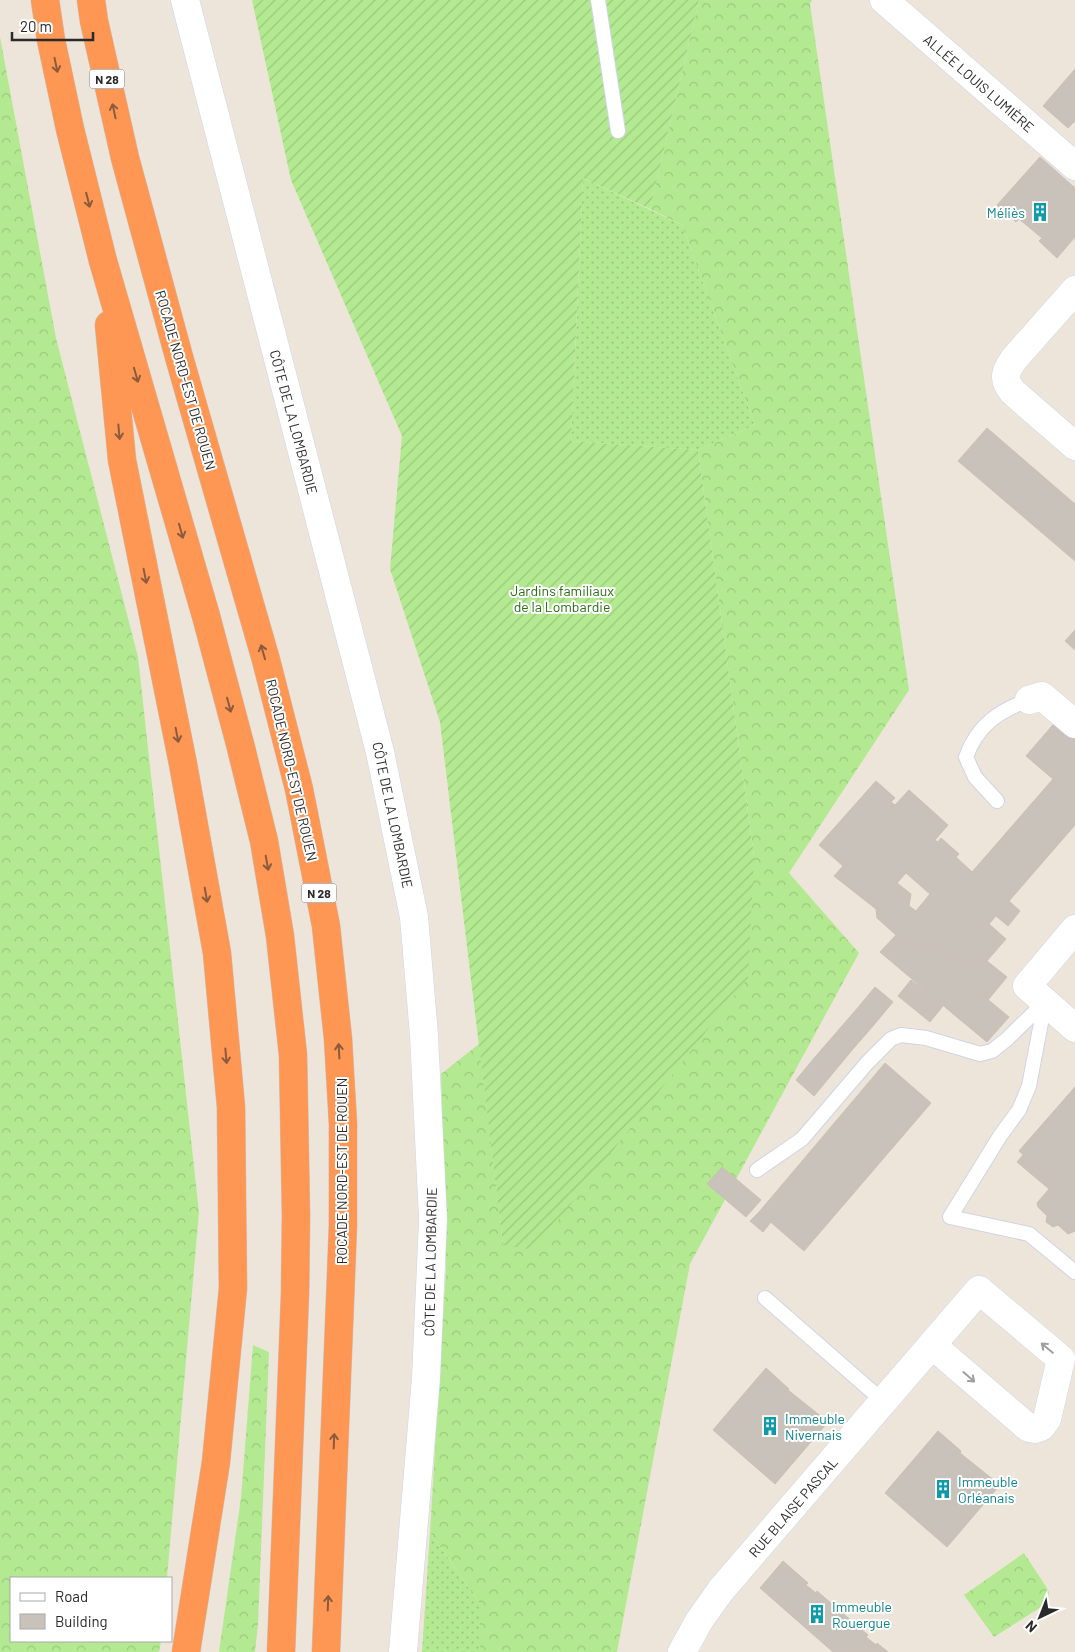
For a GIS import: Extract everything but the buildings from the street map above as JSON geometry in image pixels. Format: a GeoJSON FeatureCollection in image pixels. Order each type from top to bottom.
{"type":"FeatureCollection","features":[{"type":"Feature","properties":{"kind":"highway"},"geometry":{"type":"LineString","coordinates":[[45,0],[51,40],[70,129],[104,261],[206,616],[235,725],[264,841],[280,936],[293,1055],[296,1216],[295,1294],[280,1652]]}},
{"type":"Feature","properties":{"kind":"highway","name":"ROCADE NORD-EST DE ROUEN"},"geometry":{"type":"LineString","coordinates":[[91,0],[125,158],[266,660],[299,789],[326,926],[339,1058],[343,1124],[343,1225],[326,1652]]}},
{"type":"Feature","properties":{"kind":"highway"},"geometry":{"type":"LineString","coordinates":[[104,261],[122,460],[183,764],[217,953],[231,1107],[233,1288],[216,1462],[186,1652]]}},
{"type":"Feature","properties":{"kind":"main road","name":"CÔTE DE LA LOMBARDIE"},"geometry":{"type":"LineString","coordinates":[[185,0],[380,752],[414,917],[424,1035],[433,1219],[426,1378],[403,1652]]}},
{"type":"Feature","properties":{"kind":"main road","name":"ALLÉE LOUIS LUMIÈRE"},"geometry":{"type":"LineString","coordinates":[[884,0],[1075,166]]}},
{"type":"Feature","properties":{"kind":"main road"},"geometry":{"type":"LineString","coordinates":[[1075,290],[1014,359],[1006,370],[1005,379],[1013,392],[1075,446]]}},
{"type":"Feature","properties":{"kind":"main road"},"geometry":{"type":"LineString","coordinates":[[1029,700],[1042,696],[1075,724]]}},
{"type":"Feature","properties":{"kind":"main road"},"geometry":{"type":"LineString","coordinates":[[1075,929],[1027,986],[1075,1028]]}},
{"type":"Feature","properties":{"kind":"main road","name":"RUE BLAISE PASCAL"},"geometry":{"type":"LineString","coordinates":[[682,1652],[699,1621],[721,1590],[979,1290],[1061,1359],[1047,1419],[1035,1429],[1024,1424],[932,1345]]}},
{"type":"Feature","properties":{"kind":"lane"},"geometry":{"type":"LineString","coordinates":[[598,0],[618,131]]}},
{"type":"Feature","properties":{"kind":"lane"},"geometry":{"type":"LineString","coordinates":[[997,801],[975,777],[966,757],[972,741],[993,717],[1029,700]]}},
{"type":"Feature","properties":{"kind":"lane"},"geometry":{"type":"LineString","coordinates":[[757,1170],[802,1139],[866,1063],[891,1039],[901,1035],[926,1038],[980,1054],[992,1051],[1007,1039],[1045,1002]]}},
{"type":"Feature","properties":{"kind":"lane"},"geometry":{"type":"LineString","coordinates":[[1045,1002],[1029,1086],[1019,1110],[1000,1136],[950,1217],[1029,1234],[1075,1272]]}},
{"type":"Feature","properties":{"kind":"lane"},"geometry":{"type":"LineString","coordinates":[[765,1298],[883,1401]]}},
{"type":"Feature","properties":{"kind":"green space","name":"Jardins familiaux de la Lombardie"},"geometry":{"type":"Polygon","coordinates":[[[252,0],[699,0],[650,209],[583,178],[571,441],[698,450],[754,856],[748,978],[535,1250],[503,1245],[440,722],[390,569],[402,436],[291,180],[252,0]]]}},
{"type":"Feature","properties":{"kind":"green space"},"geometry":{"type":"Polygon","coordinates":[[[699,0],[812,0],[810,4],[909,690],[789,873],[859,953],[690,1264],[617,1652],[480,1652],[480,1604],[430,1532],[446,1269],[441,1074],[479,1044],[503,1244],[754,856],[698,450],[755,425],[682,225],[650,209],[699,0]]]}},
{"type":"Feature","properties":{"kind":"green space"},"geometry":{"type":"Polygon","coordinates":[[[0,37],[56,338],[138,657],[199,1212],[167,1577],[10,1577],[10,1642],[161,1642],[159,1652],[0,1652],[0,37]]]}},
{"type":"Feature","properties":{"kind":"green space"},"geometry":{"type":"Polygon","coordinates":[[[583,178],[682,225],[755,425],[698,450],[571,441],[583,178]]]}},
{"type":"Feature","properties":{"kind":"green space"},"geometry":{"type":"Polygon","coordinates":[[[253,1345],[269,1352],[258,1625],[255,1652],[219,1652],[241,1498],[253,1345]]]}},
{"type":"Feature","properties":{"kind":"green space"},"geometry":{"type":"Polygon","coordinates":[[[430,1532],[480,1604],[480,1652],[422,1652],[430,1532]]]}},
{"type":"Feature","properties":{"kind":"green space"},"geometry":{"type":"Polygon","coordinates":[[[1024,1553],[1049,1592],[1048,1599],[1041,1607],[994,1637],[964,1595],[1024,1553]]]}},
{"type":"Feature","properties":{"kind":"place","name":"Méliès"},"geometry":{"type":"Point","coordinates":[1040,212]}},
{"type":"Feature","properties":{"kind":"place","name":"Immeuble Nivernais"},"geometry":{"type":"Point","coordinates":[770,1426]}},
{"type":"Feature","properties":{"kind":"place","name":"Immeuble Orléanais"},"geometry":{"type":"Point","coordinates":[943,1489]}},
{"type":"Feature","properties":{"kind":"place","name":"Immeuble Rouergue"},"geometry":{"type":"Point","coordinates":[817,1614]}}]}
